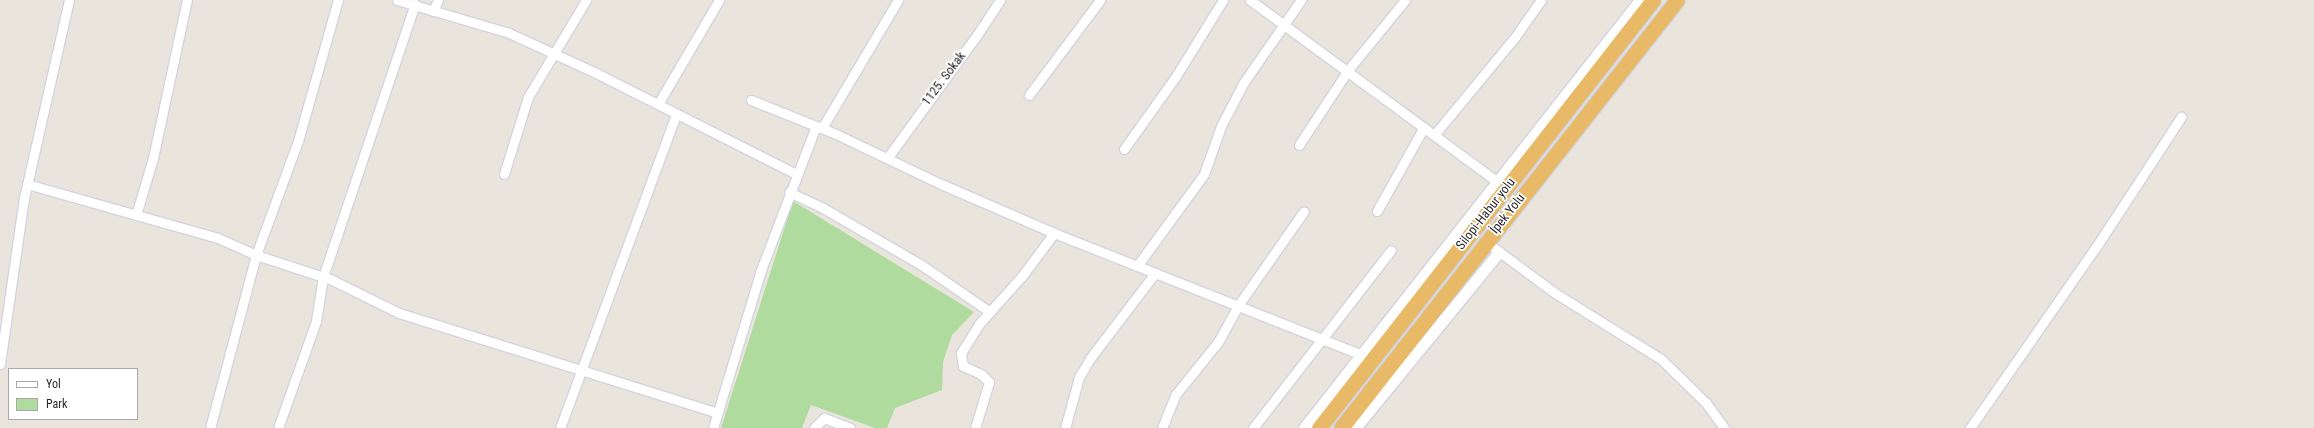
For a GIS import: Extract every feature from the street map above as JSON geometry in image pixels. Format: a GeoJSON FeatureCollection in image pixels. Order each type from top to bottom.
{"type":"FeatureCollection","features":[{"type":"Feature","properties":{"kind":"highway","name":"Silopi-Habur yolu"},"geometry":{"type":"LineString","coordinates":[[1319,428],[1653,0]]}},
{"type":"Feature","properties":{"kind":"highway","name":"İpek Yolu"},"geometry":{"type":"LineString","coordinates":[[1341,428],[1677,0]]}},
{"type":"Feature","properties":{"kind":"highway"},"geometry":{"type":"LineString","coordinates":[[1584,88],[1599,99]]}},
{"type":"Feature","properties":{"kind":"street"},"geometry":{"type":"LineString","coordinates":[[0,364],[27,184],[69,0]]}},
{"type":"Feature","properties":{"kind":"street"},"geometry":{"type":"LineString","coordinates":[[136,215],[153,158],[187,0]]}},
{"type":"Feature","properties":{"kind":"street"},"geometry":{"type":"LineString","coordinates":[[210,428],[256,255],[298,141],[338,0]]}},
{"type":"Feature","properties":{"kind":"street"},"geometry":{"type":"LineString","coordinates":[[397,0],[415,4],[433,11],[509,33],[658,104],[796,174]]}},
{"type":"Feature","properties":{"kind":"street"},"geometry":{"type":"LineString","coordinates":[[433,11],[438,0]]}},
{"type":"Feature","properties":{"kind":"street"},"geometry":{"type":"LineString","coordinates":[[504,174],[528,97],[552,54],[586,0]]}},
{"type":"Feature","properties":{"kind":"street"},"geometry":{"type":"LineString","coordinates":[[658,104],[719,0]]}},
{"type":"Feature","properties":{"kind":"street"},"geometry":{"type":"LineString","coordinates":[[713,428],[761,270],[796,174],[819,127],[898,0]]}},
{"type":"Feature","properties":{"kind":"street","name":"1125. Sokak"},"geometry":{"type":"LineString","coordinates":[[888,157],[977,36],[1000,0]]}},
{"type":"Feature","properties":{"kind":"street"},"geometry":{"type":"LineString","coordinates":[[1029,95],[1100,0]]}},
{"type":"Feature","properties":{"kind":"street"},"geometry":{"type":"LineString","coordinates":[[1124,149],[1176,76],[1223,0]]}},
{"type":"Feature","properties":{"kind":"street"},"geometry":{"type":"LineString","coordinates":[[1250,0],[1348,70],[1498,182]]}},
{"type":"Feature","properties":{"kind":"street"},"geometry":{"type":"LineString","coordinates":[[1137,266],[1204,174],[1221,126],[1244,82],[1282,24],[1301,0]]}},
{"type":"Feature","properties":{"kind":"street"},"geometry":{"type":"LineString","coordinates":[[1298,146],[1348,70],[1405,0]]}},
{"type":"Feature","properties":{"kind":"street"},"geometry":{"type":"LineString","coordinates":[[1434,135],[1515,37],[1541,0]]}},
{"type":"Feature","properties":{"kind":"street"},"geometry":{"type":"LineString","coordinates":[[1304,428],[1640,0]]}},
{"type":"Feature","properties":{"kind":"street"},"geometry":{"type":"LineString","coordinates":[[278,428],[316,321],[323,277],[415,4]]}},
{"type":"Feature","properties":{"kind":"street"},"geometry":{"type":"LineString","coordinates":[[751,100],[888,157],[941,184],[1054,233],[1213,296],[1239,304],[1362,354]]}},
{"type":"Feature","properties":{"kind":"street"},"geometry":{"type":"LineString","coordinates":[[560,428],[676,114]]}},
{"type":"Feature","properties":{"kind":"street"},"geometry":{"type":"LineString","coordinates":[[1970,428],[2098,244],[2181,117]]}},
{"type":"Feature","properties":{"kind":"street"},"geometry":{"type":"LineString","coordinates":[[1377,211],[1424,127]]}},
{"type":"Feature","properties":{"kind":"street"},"geometry":{"type":"LineString","coordinates":[[27,184],[218,238],[256,255],[323,277],[399,313],[718,413]]}},
{"type":"Feature","properties":{"kind":"street"},"geometry":{"type":"LineString","coordinates":[[789,192],[823,208],[923,266],[990,312]]}},
{"type":"Feature","properties":{"kind":"street"},"geometry":{"type":"LineString","coordinates":[[1162,428],[1176,394],[1218,342],[1239,304],[1304,211]]}},
{"type":"Feature","properties":{"kind":"street"},"geometry":{"type":"LineString","coordinates":[[975,428],[989,382],[981,374],[963,366],[962,353],[966,342],[1022,276],[1054,233]]}},
{"type":"Feature","properties":{"kind":"street"},"geometry":{"type":"LineString","coordinates":[[1486,242],[1556,293],[1662,359],[1706,403],[1724,428]]}},
{"type":"Feature","properties":{"kind":"street"},"geometry":{"type":"LineString","coordinates":[[1253,428],[1391,250]]}},
{"type":"Feature","properties":{"kind":"street"},"geometry":{"type":"LineString","coordinates":[[1355,428],[1499,252]]}},
{"type":"Feature","properties":{"kind":"street"},"geometry":{"type":"LineString","coordinates":[[1065,428],[1079,377],[1091,357],[1155,273]]}},
{"type":"Feature","properties":{"kind":"street"},"geometry":{"type":"LineString","coordinates":[[814,428],[824,418],[850,428]]}},
{"type":"Feature","properties":{"kind":"green space"},"geometry":{"type":"Polygon","coordinates":[[[793,201],[974,312],[952,335],[943,362],[942,390],[895,408],[887,428],[875,428],[811,405],[802,428],[721,428],[793,201]]]}}]}
